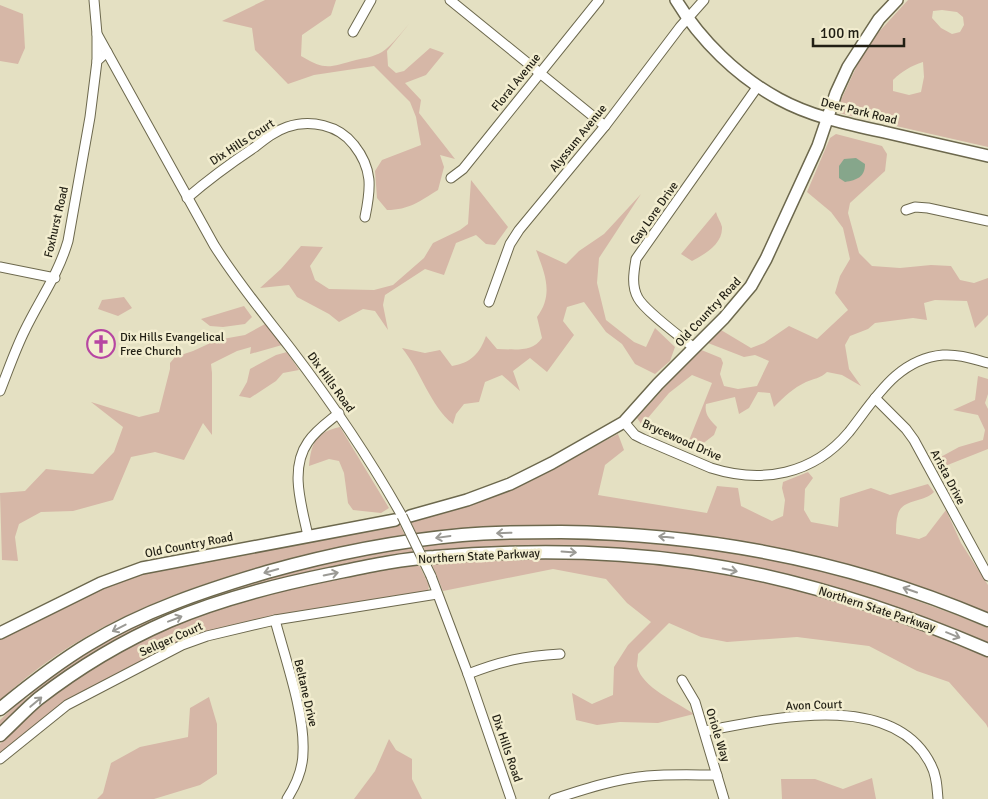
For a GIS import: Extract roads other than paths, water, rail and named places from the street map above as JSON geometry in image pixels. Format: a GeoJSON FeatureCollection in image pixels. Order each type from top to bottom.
{"type":"FeatureCollection","features":[{"type":"Feature","properties":{"kind":"highway","name":"Northern State Parkway"},"geometry":{"type":"LineString","coordinates":[[0,709],[39,677],[88,645],[138,618],[196,595],[301,563],[378,547],[462,535],[529,532],[613,533],[667,537],[747,548],[813,562],[894,585],[956,606],[988,620]]}},
{"type":"Feature","properties":{"kind":"highway","name":"Northern State Parkway"},"geometry":{"type":"LineString","coordinates":[[0,735],[37,700],[100,657],[169,621],[227,600],[289,582],[433,557],[557,552],[691,562],[763,576],[832,593],[892,612],[988,650]]}},
{"type":"Feature","properties":{"kind":"main road","name":"Deer Park Road"},"geometry":{"type":"LineString","coordinates":[[676,0],[688,19],[716,51],[758,86],[779,99],[828,119],[988,156]]}},
{"type":"Feature","properties":{"kind":"main road","name":"Old Country Road"},"geometry":{"type":"LineString","coordinates":[[410,516],[467,500],[510,484],[552,463],[624,422],[724,318],[752,286],[766,259],[818,146],[836,93],[848,67],[879,19],[897,0]]}},
{"type":"Feature","properties":{"kind":"main road","name":"Old Country Road"},"geometry":{"type":"LineString","coordinates":[[0,633],[120,574],[165,562],[395,520]]}},
{"type":"Feature","properties":{"kind":"street","name":"Dix Hills Road"},"geometry":{"type":"LineString","coordinates":[[94,0],[97,34],[187,198],[232,272],[338,413],[366,454],[391,496],[430,576],[468,674],[511,799]]}},
{"type":"Feature","properties":{"kind":"street"},"geometry":{"type":"LineString","coordinates":[[353,32],[371,0]]}},
{"type":"Feature","properties":{"kind":"street"},"geometry":{"type":"LineString","coordinates":[[450,0],[604,126]]}},
{"type":"Feature","properties":{"kind":"street","name":"Floral Avenue"},"geometry":{"type":"LineString","coordinates":[[451,178],[463,169],[598,0]]}},
{"type":"Feature","properties":{"kind":"street","name":"Alyssum Avenue"},"geometry":{"type":"LineString","coordinates":[[489,302],[510,244],[519,230],[704,0]]}},
{"type":"Feature","properties":{"kind":"street","name":"Foxhurst Road"},"geometry":{"type":"LineString","coordinates":[[0,391],[24,330],[55,278],[68,241],[90,117],[97,61],[97,34]]}},
{"type":"Feature","properties":{"kind":"street"},"geometry":{"type":"LineString","coordinates":[[97,61],[107,52]]}},
{"type":"Feature","properties":{"kind":"street","name":"Gay Lore Drive"},"geometry":{"type":"LineString","coordinates":[[694,348],[638,298],[634,286],[633,273],[636,259],[758,86]]}},
{"type":"Feature","properties":{"kind":"street","name":"Dix Hills Court"},"geometry":{"type":"LineString","coordinates":[[187,198],[212,176],[274,133],[302,124],[318,124],[342,133],[350,140],[365,160],[370,181],[370,193],[365,217]]}},
{"type":"Feature","properties":{"kind":"street"},"geometry":{"type":"LineString","coordinates":[[906,210],[915,207],[928,208],[988,221]]}},
{"type":"Feature","properties":{"kind":"street"},"geometry":{"type":"LineString","coordinates":[[0,267],[55,278]]}},
{"type":"Feature","properties":{"kind":"street","name":"Brycewood Drive"},"geometry":{"type":"LineString","coordinates":[[624,422],[636,435],[643,439],[710,468],[740,475],[769,476],[783,474],[800,469],[834,447],[848,434],[874,398],[899,372],[911,364],[943,355],[959,356],[988,363]]}},
{"type":"Feature","properties":{"kind":"street","name":"Arista Drive"},"geometry":{"type":"LineString","coordinates":[[874,398],[906,428],[914,440],[988,576]]}},
{"type":"Feature","properties":{"kind":"street"},"geometry":{"type":"LineString","coordinates":[[308,536],[298,488],[301,454],[314,434],[338,413]]}},
{"type":"Feature","properties":{"kind":"street","name":"Sellger Court"},"geometry":{"type":"LineString","coordinates":[[0,759],[67,704],[182,645],[207,636],[275,620],[437,594]]}},
{"type":"Feature","properties":{"kind":"street","name":"Beltane Drive"},"geometry":{"type":"LineString","coordinates":[[275,620],[303,734],[303,753],[300,771],[287,799]]}},
{"type":"Feature","properties":{"kind":"street"},"geometry":{"type":"LineString","coordinates":[[468,674],[519,657],[560,654]]}},
{"type":"Feature","properties":{"kind":"street","name":"Oriole Way"},"geometry":{"type":"LineString","coordinates":[[682,680],[695,702],[724,799]]}},
{"type":"Feature","properties":{"kind":"street","name":"Avon Court"},"geometry":{"type":"LineString","coordinates":[[705,731],[766,719],[799,716],[843,716],[891,727],[909,737],[922,750],[932,767],[936,780],[938,799]]}},
{"type":"Feature","properties":{"kind":"street"},"geometry":{"type":"LineString","coordinates":[[554,799],[608,782],[629,778],[667,775],[717,775]]}},
{"type":"Feature","properties":{"kind":"place","name":"Dix Hills Evangelical Free Church"},"geometry":{"type":"Point","coordinates":[101,344]}}]}
